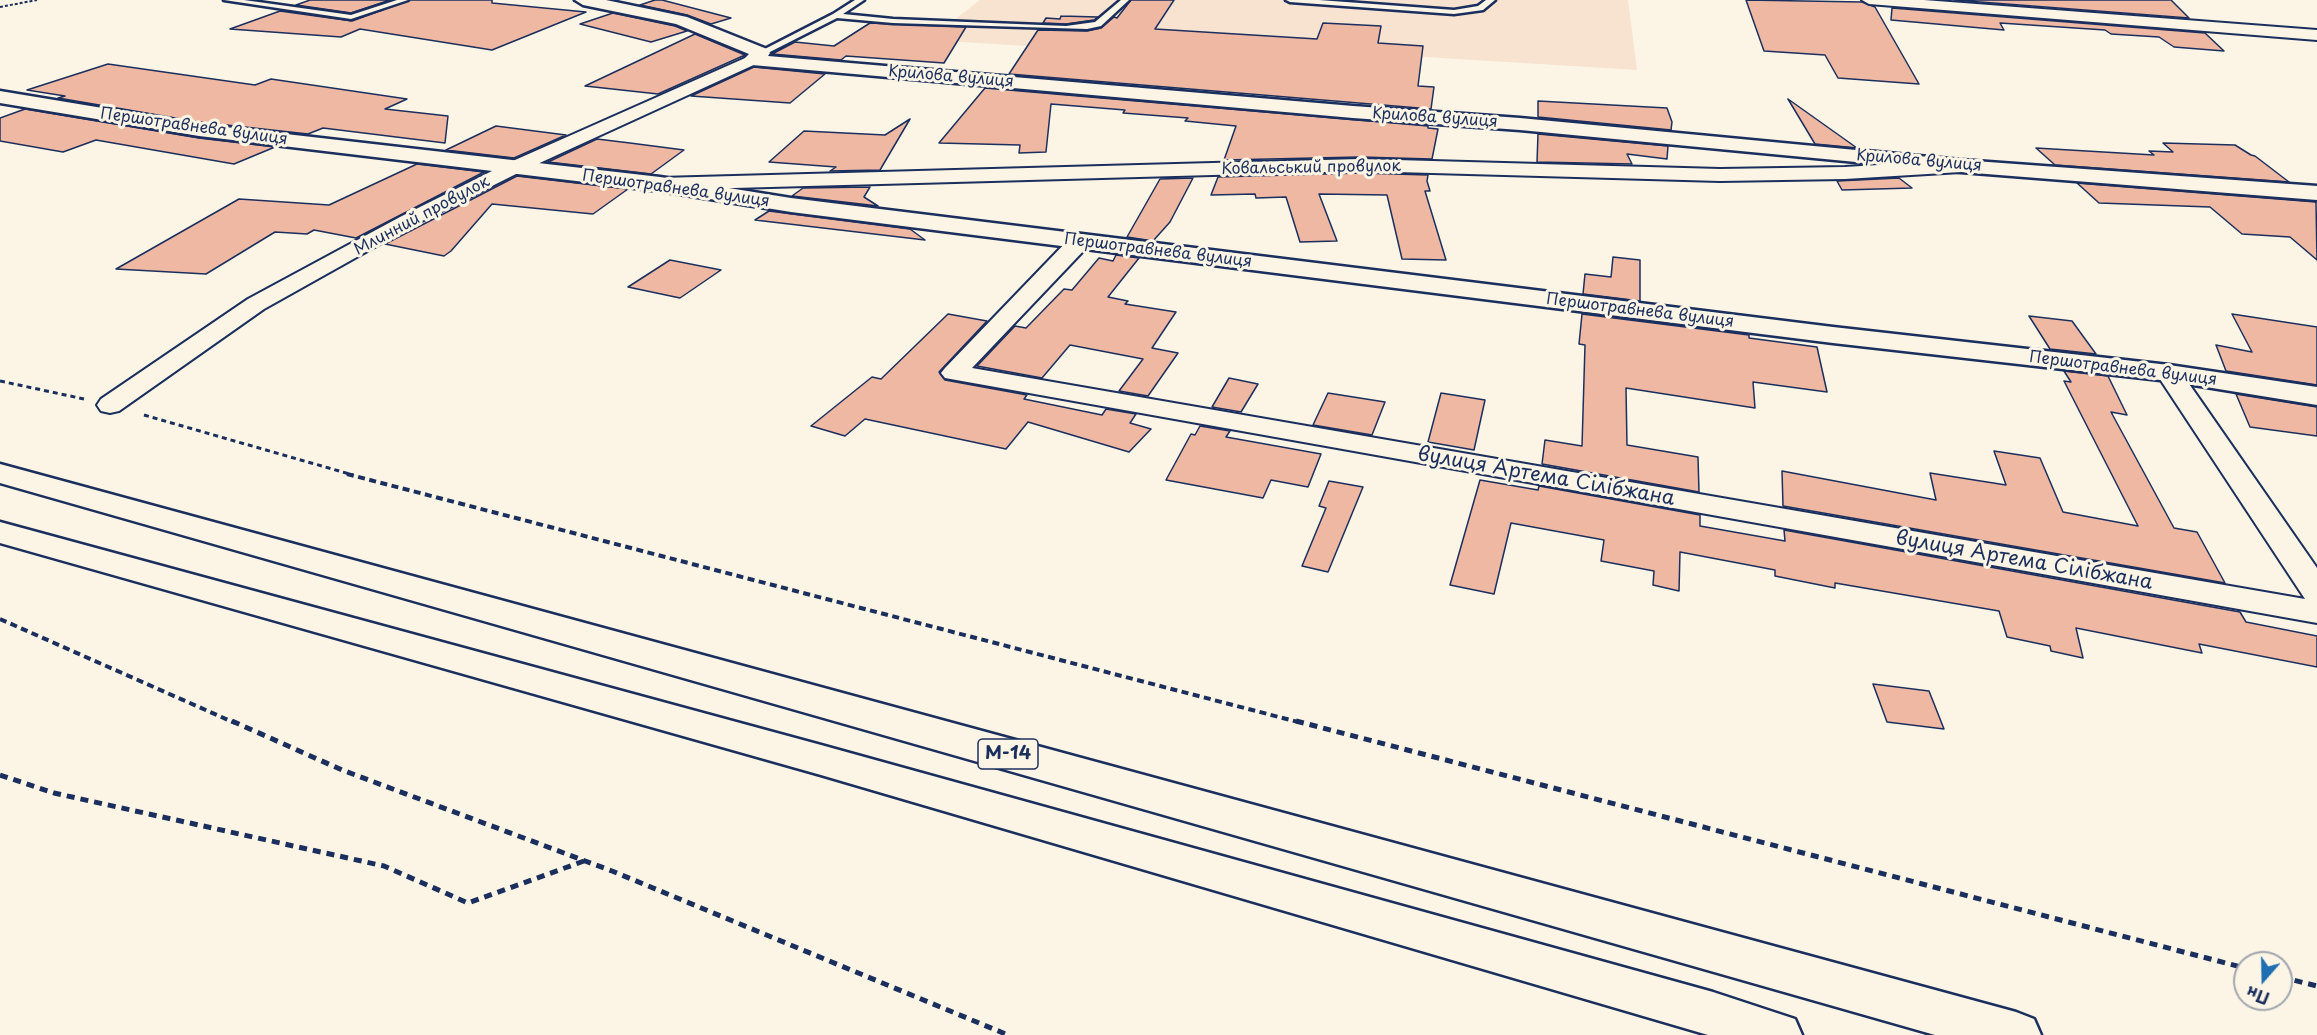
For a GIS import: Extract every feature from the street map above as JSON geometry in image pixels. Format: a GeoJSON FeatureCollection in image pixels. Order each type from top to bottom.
{"type":"FeatureCollection","features":[{"type":"Feature","properties":{"kind":"main road","name":"Крилова вулиця"},"geometry":{"type":"LineString","coordinates":[[583,0],[681,20],[757,56],[1961,166],[2317,193]]}},
{"type":"Feature","properties":{"kind":"main road","name":"Першотравнева вулиця"},"geometry":{"type":"LineString","coordinates":[[0,97],[199,130],[513,168],[660,183],[791,205],[1810,332],[2169,373],[2317,396]]}},
{"type":"Feature","properties":{"kind":"main road","name":"М-14"},"geometry":{"type":"LineString","coordinates":[[0,473],[2016,1035]]}},
{"type":"Feature","properties":{"kind":"main road"},"geometry":{"type":"LineString","coordinates":[[4,534],[821,760],[1701,1011],[1777,1035]]}},
{"type":"Feature","properties":{"kind":"street"},"geometry":{"type":"LineString","coordinates":[[1869,0],[2317,35]]}},
{"type":"Feature","properties":{"kind":"street","name":"Млинний провулок"},"geometry":{"type":"LineString","coordinates":[[110,405],[256,304],[407,221],[513,168],[757,56]]}},
{"type":"Feature","properties":{"kind":"street"},"geometry":{"type":"LineString","coordinates":[[1786,149],[1818,174]]}},
{"type":"Feature","properties":{"kind":"street","name":"Ковальський провулок"},"geometry":{"type":"LineString","coordinates":[[660,183],[1360,165],[1720,175],[1818,174],[1961,166]]}},
{"type":"Feature","properties":{"kind":"street","name":"вулиця Артема Сілібжана"},"geometry":{"type":"LineString","coordinates":[[1080,241],[954,373],[2317,612]]}},
{"type":"Feature","properties":{"kind":"street"},"geometry":{"type":"LineString","coordinates":[[2169,373],[2317,592]]}},
{"type":"Feature","properties":{"kind":"lane"},"geometry":{"type":"LineString","coordinates":[[228,0],[351,17],[404,0]]}},
{"type":"Feature","properties":{"kind":"lane","name":"Млинний провулок"},"geometry":{"type":"LineString","coordinates":[[757,56],[836,16],[860,0]]}},
{"type":"Feature","properties":{"kind":"lane"},"geometry":{"type":"LineString","coordinates":[[836,16],[1066,28],[1098,24],[1125,0]]}},
{"type":"Feature","properties":{"kind":"lane"},"geometry":{"type":"LineString","coordinates":[[1290,0],[1454,12],[1480,8],[1491,0]]}},
{"type":"Feature","properties":{"kind":"path"},"geometry":{"type":"LineString","coordinates":[[0,7],[36,0]]}},
{"type":"Feature","properties":{"kind":"path"},"geometry":{"type":"LineString","coordinates":[[0,381],[110,405],[402,489],[2233,965]]}},
{"type":"Feature","properties":{"kind":"path"},"geometry":{"type":"LineString","coordinates":[[0,619],[342,770],[584,861],[1008,1035]]}},
{"type":"Feature","properties":{"kind":"path"},"geometry":{"type":"LineString","coordinates":[[0,775],[54,793],[384,866],[468,903],[584,861]]}},
{"type":"Feature","properties":{"kind":"path"},"geometry":{"type":"LineString","coordinates":[[2293,980],[2317,986]]}},
{"type":"Feature","properties":{"kind":"shaded area"},"geometry":{"type":"Polygon","coordinates":[[[980,0],[1628,0],[1637,70],[1212,44],[1210,57],[928,40],[980,0]]]}},
{"type":"Feature","properties":{"kind":"building"},"geometry":{"type":"Polygon","coordinates":[[[310,0],[390,0],[351,13],[296,5],[310,0]]]}},
{"type":"Feature","properties":{"kind":"building"},"geometry":{"type":"Polygon","coordinates":[[[410,0],[492,0],[492,3],[586,12],[492,50],[360,29],[341,37],[230,29],[280,11],[352,21],[410,0]]]}},
{"type":"Feature","properties":{"kind":"building"},"geometry":{"type":"Polygon","coordinates":[[[655,0],[731,18],[711,24],[687,15],[640,5],[655,0]]]}},
{"type":"Feature","properties":{"kind":"building"},"geometry":{"type":"Polygon","coordinates":[[[1131,0],[1174,0],[1155,29],[1317,39],[1323,23],[1381,26],[1378,43],[1423,46],[1418,86],[1434,87],[1431,109],[1009,74],[1038,30],[1087,31],[1101,28],[1114,17],[1117,18],[1131,0]]]}},
{"type":"Feature","properties":{"kind":"building"},"geometry":{"type":"Polygon","coordinates":[[[1746,0],[1862,2],[1875,7],[1919,84],[1838,78],[1825,55],[1764,51],[1746,0]]]}},
{"type":"Feature","properties":{"kind":"building"},"geometry":{"type":"Polygon","coordinates":[[[1954,0],[2171,0],[2189,18],[1954,0]]]}},
{"type":"Feature","properties":{"kind":"building"},"geometry":{"type":"Polygon","coordinates":[[[1892,8],[2205,33],[2224,51],[2174,47],[2159,37],[2111,34],[2105,30],[2000,23],[2004,30],[1891,20],[1892,8]]]}},
{"type":"Feature","properties":{"kind":"building"},"geometry":{"type":"Polygon","coordinates":[[[613,13],[675,26],[687,31],[651,42],[580,24],[613,13]]]}},
{"type":"Feature","properties":{"kind":"building"},"geometry":{"type":"Polygon","coordinates":[[[1061,16],[1098,17],[1094,20],[1066,24],[1043,23],[1046,18],[1060,19],[1061,16]]]}},
{"type":"Feature","properties":{"kind":"building"},"geometry":{"type":"Polygon","coordinates":[[[870,23],[966,27],[944,63],[846,56],[841,60],[772,54],[795,42],[834,46],[870,23]]]}},
{"type":"Feature","properties":{"kind":"building"},"geometry":{"type":"Polygon","coordinates":[[[695,34],[745,55],[658,94],[585,86],[695,34]]]}},
{"type":"Feature","properties":{"kind":"building"},"geometry":{"type":"Polygon","coordinates":[[[108,64],[255,85],[271,79],[407,99],[385,109],[448,116],[445,143],[323,128],[308,134],[199,122],[58,98],[65,96],[27,90],[108,64]]]}},
{"type":"Feature","properties":{"kind":"building"},"geometry":{"type":"Polygon","coordinates":[[[754,67],[825,74],[790,103],[691,96],[754,67]]]}},
{"type":"Feature","properties":{"kind":"building"},"geometry":{"type":"Polygon","coordinates":[[[985,88],[1428,126],[1428,128],[1438,129],[1432,159],[1360,157],[1224,160],[1236,126],[1185,121],[1188,118],[1123,113],[1125,110],[1051,104],[1046,152],[1019,153],[1020,145],[939,143],[985,88]]]}},
{"type":"Feature","properties":{"kind":"building"},"geometry":{"type":"Polygon","coordinates":[[[1788,99],[1857,148],[1815,144],[1788,99]]]}},
{"type":"Feature","properties":{"kind":"building"},"geometry":{"type":"Polygon","coordinates":[[[1538,101],[1667,108],[1672,122],[1671,130],[1538,117],[1538,101]]]}},
{"type":"Feature","properties":{"kind":"building"},"geometry":{"type":"Polygon","coordinates":[[[25,109],[199,138],[275,147],[234,164],[96,140],[63,152],[0,141],[0,118],[25,109]]]}},
{"type":"Feature","properties":{"kind":"building"},"geometry":{"type":"Polygon","coordinates":[[[910,119],[880,170],[830,171],[836,167],[769,162],[804,131],[885,135],[910,119]]]}},
{"type":"Feature","properties":{"kind":"building"},"geometry":{"type":"Polygon","coordinates":[[[496,126],[566,135],[514,158],[446,150],[496,126]]]}},
{"type":"Feature","properties":{"kind":"building"},"geometry":{"type":"Polygon","coordinates":[[[1538,134],[1668,146],[1667,159],[1627,154],[1632,164],[1537,162],[1538,134]]]}},
{"type":"Feature","properties":{"kind":"building"},"geometry":{"type":"Polygon","coordinates":[[[597,139],[684,150],[651,174],[548,162],[597,139]]]}},
{"type":"Feature","properties":{"kind":"building"},"geometry":{"type":"Polygon","coordinates":[[[2163,143],[2235,145],[2255,156],[2289,182],[2055,165],[2036,148],[2154,155],[2149,151],[2173,152],[2163,143]]]}},
{"type":"Feature","properties":{"kind":"building"},"geometry":{"type":"Polygon","coordinates":[[[417,164],[484,172],[356,238],[314,230],[307,234],[275,232],[206,274],[116,269],[239,199],[329,205],[417,164]]]}},
{"type":"Feature","properties":{"kind":"building"},"geometry":{"type":"Polygon","coordinates":[[[1360,173],[1428,175],[1430,191],[1425,191],[1446,260],[1402,259],[1387,195],[1319,194],[1337,241],[1300,242],[1286,197],[1256,198],[1255,194],[1211,195],[1218,177],[1360,173]]]}},
{"type":"Feature","properties":{"kind":"building"},"geometry":{"type":"Polygon","coordinates":[[[517,176],[628,189],[593,214],[492,204],[444,256],[385,244],[517,176]]]}},
{"type":"Feature","properties":{"kind":"building"},"geometry":{"type":"Polygon","coordinates":[[[1193,178],[1170,222],[1153,241],[1127,237],[1160,179],[1193,178]]]}},
{"type":"Feature","properties":{"kind":"building"},"geometry":{"type":"Polygon","coordinates":[[[1899,178],[1912,188],[1842,190],[1837,181],[1899,178]]]}},
{"type":"Feature","properties":{"kind":"building"},"geometry":{"type":"Polygon","coordinates":[[[2077,183],[2316,202],[2317,260],[2290,237],[2242,234],[2210,207],[2099,203],[2077,183]]]}},
{"type":"Feature","properties":{"kind":"building"},"geometry":{"type":"Polygon","coordinates":[[[870,187],[864,197],[878,206],[792,196],[803,188],[870,187]]]}},
{"type":"Feature","properties":{"kind":"building"},"geometry":{"type":"Polygon","coordinates":[[[769,211],[910,229],[925,240],[755,220],[769,211]]]}},
{"type":"Feature","properties":{"kind":"building"},"geometry":{"type":"Polygon","coordinates":[[[1116,255],[1139,258],[1108,297],[1128,301],[1125,304],[1176,312],[1152,348],[1178,353],[1148,396],[1119,391],[1143,359],[1070,345],[1042,378],[977,366],[1015,326],[1026,328],[1064,289],[1072,290],[1099,258],[1113,261],[1116,255]]]}},
{"type":"Feature","properties":{"kind":"building"},"geometry":{"type":"Polygon","coordinates":[[[1613,257],[1640,260],[1640,301],[1583,294],[1585,274],[1611,277],[1613,257]]]}},
{"type":"Feature","properties":{"kind":"building"},"geometry":{"type":"Polygon","coordinates":[[[670,260],[721,270],[680,298],[628,287],[670,260]]]}},
{"type":"Feature","properties":{"kind":"building"},"geometry":{"type":"Polygon","coordinates":[[[948,314],[987,321],[939,372],[945,380],[1027,395],[1024,399],[1102,415],[1106,409],[1136,414],[1130,423],[1151,429],[1129,452],[1028,422],[1006,449],[865,419],[845,436],[811,426],[872,377],[881,379],[948,314]]]}},
{"type":"Feature","properties":{"kind":"building"},"geometry":{"type":"Polygon","coordinates":[[[1582,314],[1749,335],[1749,338],[1817,347],[1827,392],[1753,382],[1755,408],[1626,388],[1627,445],[1698,457],[1699,492],[1542,464],[1545,440],[1582,446],[1585,345],[1579,344],[1582,314]]]}},
{"type":"Feature","properties":{"kind":"building"},"geometry":{"type":"Polygon","coordinates":[[[2232,314],[2317,327],[2317,385],[2226,371],[2216,345],[2252,352],[2232,314]]]}},
{"type":"Feature","properties":{"kind":"building"},"geometry":{"type":"Polygon","coordinates":[[[2029,316],[2072,321],[2096,354],[2050,349],[2029,316]]]}},
{"type":"Feature","properties":{"kind":"building"},"geometry":{"type":"Polygon","coordinates":[[[2064,371],[2108,376],[2127,415],[2111,412],[2174,528],[2197,532],[2225,583],[1783,506],[1782,471],[1936,500],[1930,473],[2006,485],[1994,451],[2040,458],[2063,512],[2138,526],[2064,381],[2071,382],[2064,371]]]}},
{"type":"Feature","properties":{"kind":"building"},"geometry":{"type":"Polygon","coordinates":[[[1229,378],[1258,384],[1241,412],[1212,407],[1229,378]]]}},
{"type":"Feature","properties":{"kind":"building"},"geometry":{"type":"Polygon","coordinates":[[[1328,393],[1385,402],[1372,435],[1313,425],[1328,393]]]}},
{"type":"Feature","properties":{"kind":"building"},"geometry":{"type":"Polygon","coordinates":[[[1441,393],[1485,400],[1474,450],[1428,442],[1441,393]]]}},
{"type":"Feature","properties":{"kind":"building"},"geometry":{"type":"Polygon","coordinates":[[[2236,394],[2317,407],[2317,436],[2250,427],[2236,394]]]}},
{"type":"Feature","properties":{"kind":"building"},"geometry":{"type":"Polygon","coordinates":[[[1200,426],[1230,431],[1226,437],[1321,454],[1308,487],[1271,480],[1263,498],[1166,480],[1191,434],[1195,435],[1200,426]]]}},
{"type":"Feature","properties":{"kind":"building"},"geometry":{"type":"Polygon","coordinates":[[[1480,480],[1538,490],[1539,486],[1700,515],[1700,526],[1785,541],[1784,530],[2240,612],[2246,622],[2317,636],[2317,667],[2199,644],[2202,653],[2076,628],[2083,658],[2051,651],[2050,646],[2007,637],[1999,611],[1835,583],[1835,588],[1775,576],[1775,570],[1680,552],[1679,591],[1653,585],[1654,571],[1601,561],[1604,540],[1511,523],[1494,594],[1450,585],[1480,480]]]}},
{"type":"Feature","properties":{"kind":"building"},"geometry":{"type":"Polygon","coordinates":[[[1329,481],[1363,487],[1328,572],[1302,566],[1326,508],[1319,506],[1329,481]]]}},
{"type":"Feature","properties":{"kind":"building"},"geometry":{"type":"Polygon","coordinates":[[[1873,684],[1929,691],[1944,729],[1887,722],[1873,684]]]}}]}
